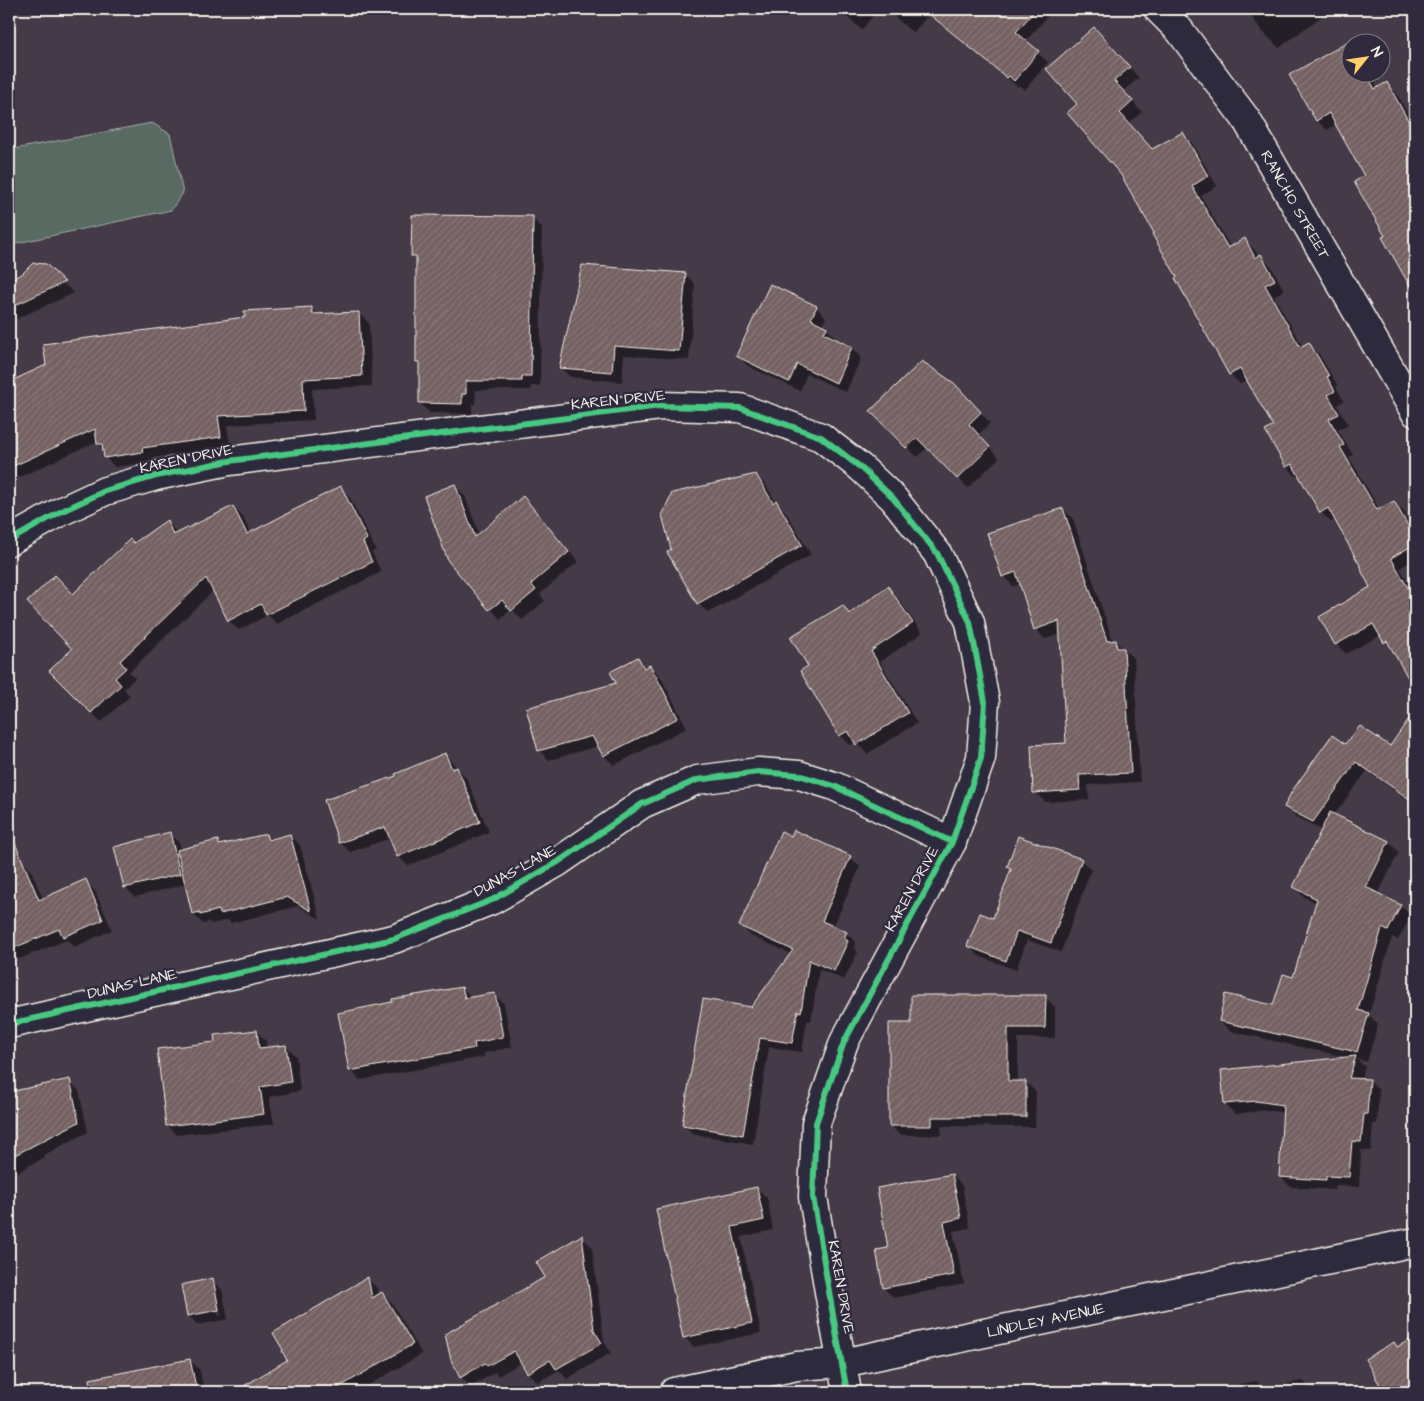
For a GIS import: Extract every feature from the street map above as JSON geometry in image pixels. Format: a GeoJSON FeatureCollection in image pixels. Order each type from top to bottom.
{"type":"FeatureCollection","features":[{"type":"Feature","properties":{"kind":"street","name":"RANCHO STREET"},"geometry":{"type":"LineString","coordinates":[[1158,9],[1180,30],[1246,119],[1415,412]]}},
{"type":"Feature","properties":{"kind":"street","name":"KAREN DRIVE"},"geometry":{"type":"LineString","coordinates":[[9,541],[60,512],[105,491],[156,476],[230,461],[660,406],[740,408],[821,437],[860,467],[893,498],[937,553],[970,622],[985,702],[981,758],[952,842],[844,1042],[816,1123],[813,1197],[847,1392]]}},
{"type":"Feature","properties":{"kind":"street","name":"DUNAS LANE"},"geometry":{"type":"LineString","coordinates":[[9,1024],[394,939],[492,900],[558,862],[642,804],[697,780],[758,772],[799,775],[834,786],[952,842]]}},
{"type":"Feature","properties":{"kind":"street","name":"LINDLEY AVENUE"},"geometry":{"type":"LineString","coordinates":[[674,1392],[797,1366],[842,1363],[1415,1242]]}},
{"type":"Feature","properties":{"kind":"green space"},"geometry":{"type":"Polygon","coordinates":[[[152,123],[170,134],[183,193],[171,210],[13,244],[9,242],[9,150],[152,123]]]}},
{"type":"Feature","properties":{"kind":"building"},"geometry":{"type":"Polygon","coordinates":[[[923,9],[1036,9],[1016,32],[1039,51],[1014,81],[1009,76],[1007,78],[923,9]]]}},
{"type":"Feature","properties":{"kind":"building"},"geometry":{"type":"Polygon","coordinates":[[[1094,27],[1130,67],[1114,81],[1133,101],[1120,113],[1152,149],[1183,132],[1208,176],[1192,186],[1228,248],[1245,238],[1255,258],[1261,254],[1275,280],[1265,285],[1300,347],[1309,342],[1329,376],[1327,377],[1335,391],[1328,395],[1339,414],[1329,419],[1344,445],[1340,447],[1377,510],[1394,501],[1415,538],[1415,544],[1391,558],[1415,600],[1415,690],[1387,641],[1384,643],[1373,624],[1335,645],[1319,617],[1370,587],[1362,569],[1328,508],[1320,513],[1292,464],[1286,467],[1265,431],[1273,426],[1240,369],[1229,375],[1121,175],[1067,113],[1077,104],[1046,69],[1094,27]]]}},
{"type":"Feature","properties":{"kind":"building"},"geometry":{"type":"Polygon","coordinates":[[[1342,46],[1342,82],[1371,82],[1375,89],[1387,82],[1415,133],[1415,295],[1382,237],[1385,236],[1354,182],[1364,176],[1329,113],[1316,121],[1289,75],[1342,46]]]}},
{"type":"Feature","properties":{"kind":"building"},"geometry":{"type":"Polygon","coordinates":[[[412,215],[533,216],[531,376],[522,376],[522,381],[466,381],[466,394],[462,394],[462,404],[419,403],[419,362],[416,362],[416,256],[411,256],[412,215]]]}},
{"type":"Feature","properties":{"kind":"building"},"geometry":{"type":"Polygon","coordinates":[[[33,263],[46,264],[65,282],[9,308],[9,280],[22,274],[33,263]]]}},
{"type":"Feature","properties":{"kind":"building"},"geometry":{"type":"Polygon","coordinates":[[[582,265],[686,273],[679,351],[614,346],[612,372],[559,368],[582,265]]]}},
{"type":"Feature","properties":{"kind":"building"},"geometry":{"type":"Polygon","coordinates":[[[770,284],[817,306],[811,319],[827,327],[824,333],[852,347],[836,383],[797,364],[789,382],[736,356],[770,284]]]}},
{"type":"Feature","properties":{"kind":"building"},"geometry":{"type":"Polygon","coordinates":[[[312,307],[312,314],[359,312],[362,376],[303,379],[304,411],[218,416],[221,437],[142,448],[143,452],[104,458],[102,444],[97,444],[95,429],[9,468],[9,382],[46,365],[43,344],[245,317],[244,311],[312,307]]]}},
{"type":"Feature","properties":{"kind":"building"},"geometry":{"type":"Polygon","coordinates":[[[922,361],[954,383],[981,412],[969,424],[990,447],[957,479],[917,438],[906,448],[870,411],[922,361]]]}},
{"type":"Feature","properties":{"kind":"building"},"geometry":{"type":"Polygon","coordinates":[[[756,474],[773,503],[776,500],[802,545],[697,604],[667,552],[671,549],[662,515],[672,493],[756,474]]]}},
{"type":"Feature","properties":{"kind":"building"},"geometry":{"type":"Polygon","coordinates":[[[455,484],[475,537],[523,496],[569,552],[531,584],[536,590],[511,611],[502,600],[489,610],[448,561],[424,496],[455,484]]]}},
{"type":"Feature","properties":{"kind":"building"},"geometry":{"type":"Polygon","coordinates":[[[341,486],[367,539],[363,542],[372,562],[266,615],[261,604],[228,621],[206,578],[120,661],[126,668],[115,678],[121,685],[91,713],[49,671],[72,649],[27,602],[55,575],[73,594],[130,539],[134,543],[167,520],[173,535],[233,506],[247,534],[341,486]]]}},
{"type":"Feature","properties":{"kind":"building"},"geometry":{"type":"Polygon","coordinates":[[[1063,508],[1107,641],[1116,640],[1117,648],[1124,648],[1131,773],[1079,775],[1080,790],[1033,793],[1031,745],[1066,743],[1059,621],[1034,630],[1016,572],[1002,577],[987,533],[1063,508]]]}},
{"type":"Feature","properties":{"kind":"building"},"geometry":{"type":"Polygon","coordinates":[[[888,586],[913,623],[871,651],[908,713],[856,745],[848,731],[839,736],[800,671],[808,666],[790,637],[843,605],[849,614],[888,586]]]}},
{"type":"Feature","properties":{"kind":"building"},"geometry":{"type":"Polygon","coordinates":[[[638,657],[644,668],[650,665],[678,718],[603,756],[592,736],[538,751],[526,708],[616,683],[610,672],[638,657]]]}},
{"type":"Feature","properties":{"kind":"building"},"geometry":{"type":"Polygon","coordinates":[[[1415,710],[1415,803],[1356,762],[1313,822],[1284,807],[1292,791],[1332,735],[1345,744],[1360,726],[1390,746],[1415,710]]]}},
{"type":"Feature","properties":{"kind":"building"},"geometry":{"type":"Polygon","coordinates":[[[445,753],[452,769],[457,767],[480,822],[397,857],[385,827],[339,843],[324,800],[396,776],[395,774],[445,753]]]}},
{"type":"Feature","properties":{"kind":"building"},"geometry":{"type":"Polygon","coordinates":[[[1330,812],[1389,841],[1366,887],[1401,905],[1388,931],[1382,928],[1358,1010],[1369,1013],[1357,1052],[1219,1021],[1225,994],[1273,1005],[1283,974],[1293,977],[1317,899],[1293,887],[1330,812]]]}},
{"type":"Feature","properties":{"kind":"building"},"geometry":{"type":"Polygon","coordinates":[[[9,829],[39,900],[86,879],[103,920],[63,937],[59,929],[9,950],[9,829]]]}},
{"type":"Feature","properties":{"kind":"building"},"geometry":{"type":"Polygon","coordinates":[[[794,830],[851,856],[822,921],[847,932],[844,938],[848,941],[834,971],[809,960],[801,1012],[798,1011],[792,1043],[760,1038],[743,1135],[682,1125],[703,999],[751,1007],[793,950],[739,926],[781,831],[791,836],[794,830]]]}},
{"type":"Feature","properties":{"kind":"building"},"geometry":{"type":"Polygon","coordinates":[[[170,832],[180,874],[124,888],[114,847],[170,832]]]}},
{"type":"Feature","properties":{"kind":"building"},"geometry":{"type":"Polygon","coordinates":[[[266,834],[268,840],[290,834],[311,911],[287,897],[220,914],[219,910],[200,915],[200,912],[192,914],[177,850],[218,840],[219,845],[266,834]]]}},
{"type":"Feature","properties":{"kind":"building"},"geometry":{"type":"Polygon","coordinates":[[[1018,836],[1082,859],[1051,943],[1017,931],[1006,961],[967,946],[980,913],[993,918],[1011,869],[1007,867],[1018,836]]]}},
{"type":"Feature","properties":{"kind":"building"},"geometry":{"type":"Polygon","coordinates":[[[462,987],[465,998],[495,993],[503,1037],[474,1043],[475,1048],[349,1071],[338,1013],[392,1002],[392,999],[462,987]]]}},
{"type":"Feature","properties":{"kind":"building"},"geometry":{"type":"Polygon","coordinates":[[[911,995],[1046,995],[1045,1028],[1008,1028],[1008,1081],[1026,1081],[1026,1117],[932,1117],[932,1126],[889,1126],[889,1023],[911,1023],[911,995]]]}},
{"type":"Feature","properties":{"kind":"building"},"geometry":{"type":"Polygon","coordinates":[[[257,1030],[259,1048],[286,1045],[291,1082],[260,1087],[264,1114],[166,1126],[157,1049],[215,1042],[214,1035],[257,1030]]]}},
{"type":"Feature","properties":{"kind":"building"},"geometry":{"type":"Polygon","coordinates":[[[1356,1056],[1349,1078],[1370,1079],[1367,1114],[1364,1114],[1361,1142],[1352,1141],[1349,1177],[1326,1176],[1326,1180],[1279,1177],[1283,1105],[1256,1101],[1224,1104],[1221,1070],[1356,1056]]]}},
{"type":"Feature","properties":{"kind":"building"},"geometry":{"type":"Polygon","coordinates":[[[70,1079],[79,1122],[9,1158],[9,1092],[70,1079]]]}},
{"type":"Feature","properties":{"kind":"building"},"geometry":{"type":"Polygon","coordinates":[[[952,1174],[961,1218],[944,1222],[954,1275],[883,1288],[876,1250],[888,1248],[877,1188],[952,1174]]]}},
{"type":"Feature","properties":{"kind":"building"},"geometry":{"type":"Polygon","coordinates":[[[757,1187],[764,1220],[732,1227],[752,1323],[683,1338],[656,1209],[757,1187]]]}},
{"type":"Feature","properties":{"kind":"building"},"geometry":{"type":"Polygon","coordinates":[[[582,1235],[594,1330],[602,1343],[556,1369],[550,1360],[527,1373],[514,1351],[487,1366],[485,1363],[460,1378],[451,1360],[445,1334],[545,1277],[536,1262],[582,1235]]]}},
{"type":"Feature","properties":{"kind":"building"},"geometry":{"type":"Polygon","coordinates":[[[368,1277],[372,1298],[382,1292],[413,1344],[331,1392],[234,1392],[287,1360],[273,1333],[368,1277]]]}},
{"type":"Feature","properties":{"kind":"building"},"geometry":{"type":"Polygon","coordinates":[[[213,1278],[219,1310],[187,1316],[181,1285],[213,1278]]]}},
{"type":"Feature","properties":{"kind":"building"},"geometry":{"type":"Polygon","coordinates":[[[1415,1337],[1415,1392],[1384,1392],[1365,1359],[1394,1342],[1397,1347],[1415,1337]]]}},
{"type":"Feature","properties":{"kind":"building"},"geometry":{"type":"Polygon","coordinates":[[[190,1359],[197,1392],[91,1392],[90,1379],[190,1359]]]}},
{"type":"Feature","properties":{"kind":"cycle path"},"geometry":{"type":"LineString","coordinates":[[9,541],[60,512],[105,491],[156,476],[229,461],[660,406],[740,408],[821,437],[860,467],[893,498],[937,553],[970,622],[985,702],[981,758],[952,842],[844,1042],[816,1123],[813,1197],[847,1392]]}},
{"type":"Feature","properties":{"kind":"cycle path"},"geometry":{"type":"LineString","coordinates":[[9,1024],[394,939],[492,900],[558,862],[642,804],[697,780],[758,772],[799,775],[834,786],[952,842]]}}]}
